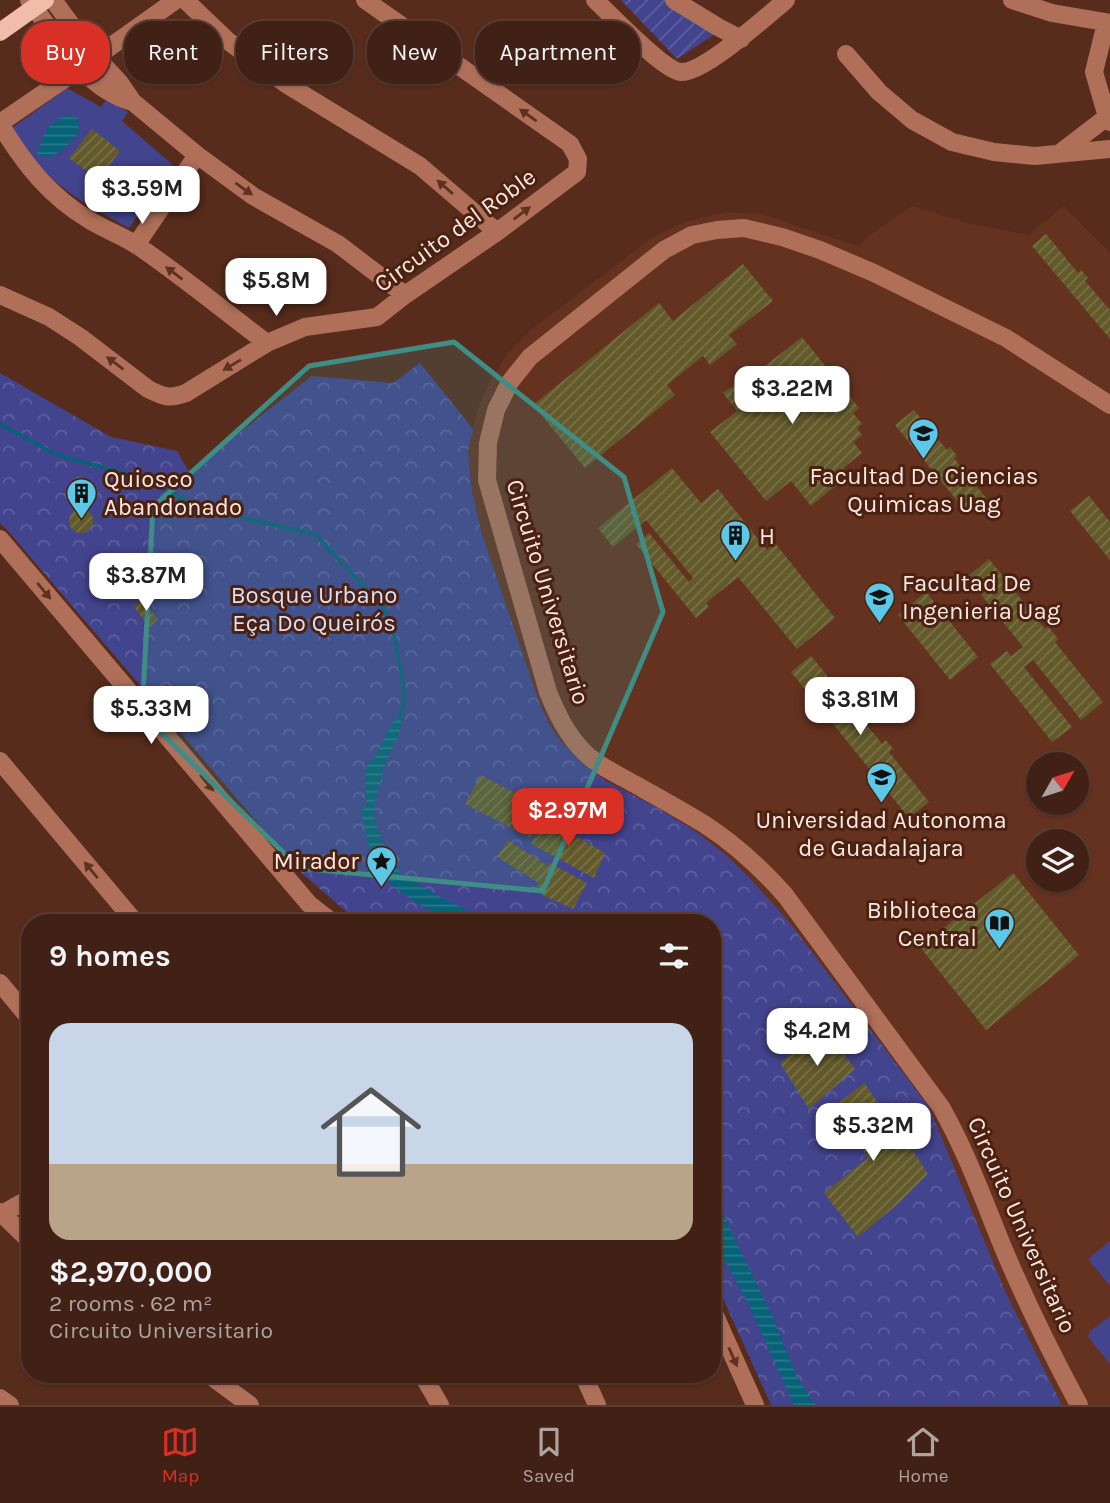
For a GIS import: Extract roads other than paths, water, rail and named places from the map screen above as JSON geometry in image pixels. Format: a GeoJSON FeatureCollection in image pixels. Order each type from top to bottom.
{"type":"FeatureCollection","features":[{"type":"Feature","properties":{"kind":"main road"},"geometry":{"type":"LineString","coordinates":[[0,32],[36,3]]}},
{"type":"Feature","properties":{"kind":"street"},"geometry":{"type":"LineString","coordinates":[[53,0],[68,21]]}},
{"type":"Feature","properties":{"kind":"street"},"geometry":{"type":"LineString","coordinates":[[110,46],[176,0]]}},
{"type":"Feature","properties":{"kind":"street"},"geometry":{"type":"LineString","coordinates":[[185,0],[228,41],[286,84],[420,166],[497,232]]}},
{"type":"Feature","properties":{"kind":"street","name":"Circuito del Roble"},"geometry":{"type":"LineString","coordinates":[[0,295],[49,317],[148,388],[172,398],[186,393],[267,343],[305,327],[377,317],[577,172],[585,156],[365,0]]}},
{"type":"Feature","properties":{"kind":"street"},"geometry":{"type":"LineString","coordinates":[[595,0],[665,66],[680,72],[694,69],[741,39],[786,0]]}},
{"type":"Feature","properties":{"kind":"street"},"geometry":{"type":"LineString","coordinates":[[674,0],[741,39]]}},
{"type":"Feature","properties":{"kind":"street"},"geometry":{"type":"LineString","coordinates":[[1012,0],[1054,6],[1108,23],[1094,72],[1109,120],[1060,153]]}},
{"type":"Feature","properties":{"kind":"street"},"geometry":{"type":"LineString","coordinates":[[36,3],[48,21]]}},
{"type":"Feature","properties":{"kind":"street"},"geometry":{"type":"LineString","coordinates":[[846,54],[879,92],[912,120],[952,142],[994,152],[1035,156],[1110,149]]}},
{"type":"Feature","properties":{"kind":"street"},"geometry":{"type":"LineString","coordinates":[[110,73],[133,102],[197,155],[253,196],[338,243],[405,295]]}},
{"type":"Feature","properties":{"kind":"street"},"geometry":{"type":"LineString","coordinates":[[57,84],[0,123],[18,154],[68,207],[136,245],[267,343]]}},
{"type":"Feature","properties":{"kind":"street"},"geometry":{"type":"LineString","coordinates":[[100,84],[119,98],[133,102]]}},
{"type":"Feature","properties":{"kind":"street"},"geometry":{"type":"LineString","coordinates":[[136,245],[197,155]]}},
{"type":"Feature","properties":{"kind":"street","name":"Circuito Universitario"},"geometry":{"type":"LineString","coordinates":[[1079,1405],[1023,1292],[956,1133],[942,1107],[785,895],[760,867],[733,844],[705,825],[607,770],[585,752],[556,713],[487,480],[488,443],[496,411],[510,382],[530,357],[664,250],[692,235],[744,228],[820,250],[874,273],[1006,338],[1110,405]]}},
{"type":"Feature","properties":{"kind":"street"},"geometry":{"type":"LineString","coordinates":[[0,539],[309,904],[322,914]]}},
{"type":"Feature","properties":{"kind":"street"},"geometry":{"type":"LineString","coordinates":[[0,761],[128,914]]}},
{"type":"Feature","properties":{"kind":"street"},"geometry":{"type":"LineString","coordinates":[[0,983],[21,1008]]}},
{"type":"Feature","properties":{"kind":"street"},"geometry":{"type":"LineString","coordinates":[[21,1203],[1,1214],[21,1233]]}},
{"type":"Feature","properties":{"kind":"street"},"geometry":{"type":"LineString","coordinates":[[721,1330],[754,1405]]}},
{"type":"Feature","properties":{"kind":"street"},"geometry":{"type":"LineString","coordinates":[[220,1383],[250,1405]]}},
{"type":"Feature","properties":{"kind":"street"},"geometry":{"type":"LineString","coordinates":[[427,1383],[440,1405]]}},
{"type":"Feature","properties":{"kind":"street"},"geometry":{"type":"LineString","coordinates":[[587,1383],[597,1405]]}},
{"type":"Feature","properties":{"kind":"street"},"geometry":{"type":"LineString","coordinates":[[0,1398],[10,1405]]}},
{"type":"Feature","properties":{"kind":"water"},"geometry":{"type":"Polygon","coordinates":[[[66,115],[78,118],[78,134],[61,151],[49,157],[37,155],[47,131],[66,115]]]}},
{"type":"Feature","properties":{"kind":"water"},"geometry":{"type":"Polygon","coordinates":[[[402,713],[400,733],[386,761],[375,801],[374,817],[381,839],[402,875],[475,914],[438,914],[422,906],[393,887],[372,860],[361,811],[367,805],[365,777],[367,766],[376,755],[392,723],[402,713]]]}},
{"type":"Feature","properties":{"kind":"water"},"geometry":{"type":"Polygon","coordinates":[[[721,1207],[770,1311],[797,1377],[815,1405],[794,1405],[749,1305],[721,1253],[721,1207]]]}},
{"type":"Feature","properties":{"kind":"waterway"},"geometry":{"type":"LineString","coordinates":[[0,424],[57,455],[143,478],[201,509],[315,534],[384,608],[394,634],[405,695],[401,714]]}},
{"type":"Feature","properties":{"kind":"place","name":"Facultad De Ciencias Quimicas Uag"},"geometry":{"type":"Point","coordinates":[924,461]}},
{"type":"Feature","properties":{"kind":"place","name":"Quiosco Abandonado"},"geometry":{"type":"Point","coordinates":[81,520]}},
{"type":"Feature","properties":{"kind":"place","name":"H"},"geometry":{"type":"Point","coordinates":[736,563]}},
{"type":"Feature","properties":{"kind":"place","name":"Facultad De Ingenieria Uag"},"geometry":{"type":"Point","coordinates":[879,624]}},
{"type":"Feature","properties":{"kind":"place","name":"Universidad Autonoma de Guadalajara"},"geometry":{"type":"Point","coordinates":[881,805]}},
{"type":"Feature","properties":{"kind":"place","name":"Mirador"},"geometry":{"type":"Point","coordinates":[382,888]}},
{"type":"Feature","properties":{"kind":"place","name":"Biblioteca Central"},"geometry":{"type":"Point","coordinates":[1000,951]}},
{"type":"Feature","properties":{"kind":"park label","name":"Bosque Urbano Eça Do Queirós"},"geometry":{"type":"Point","coordinates":[314,609]}}]}
